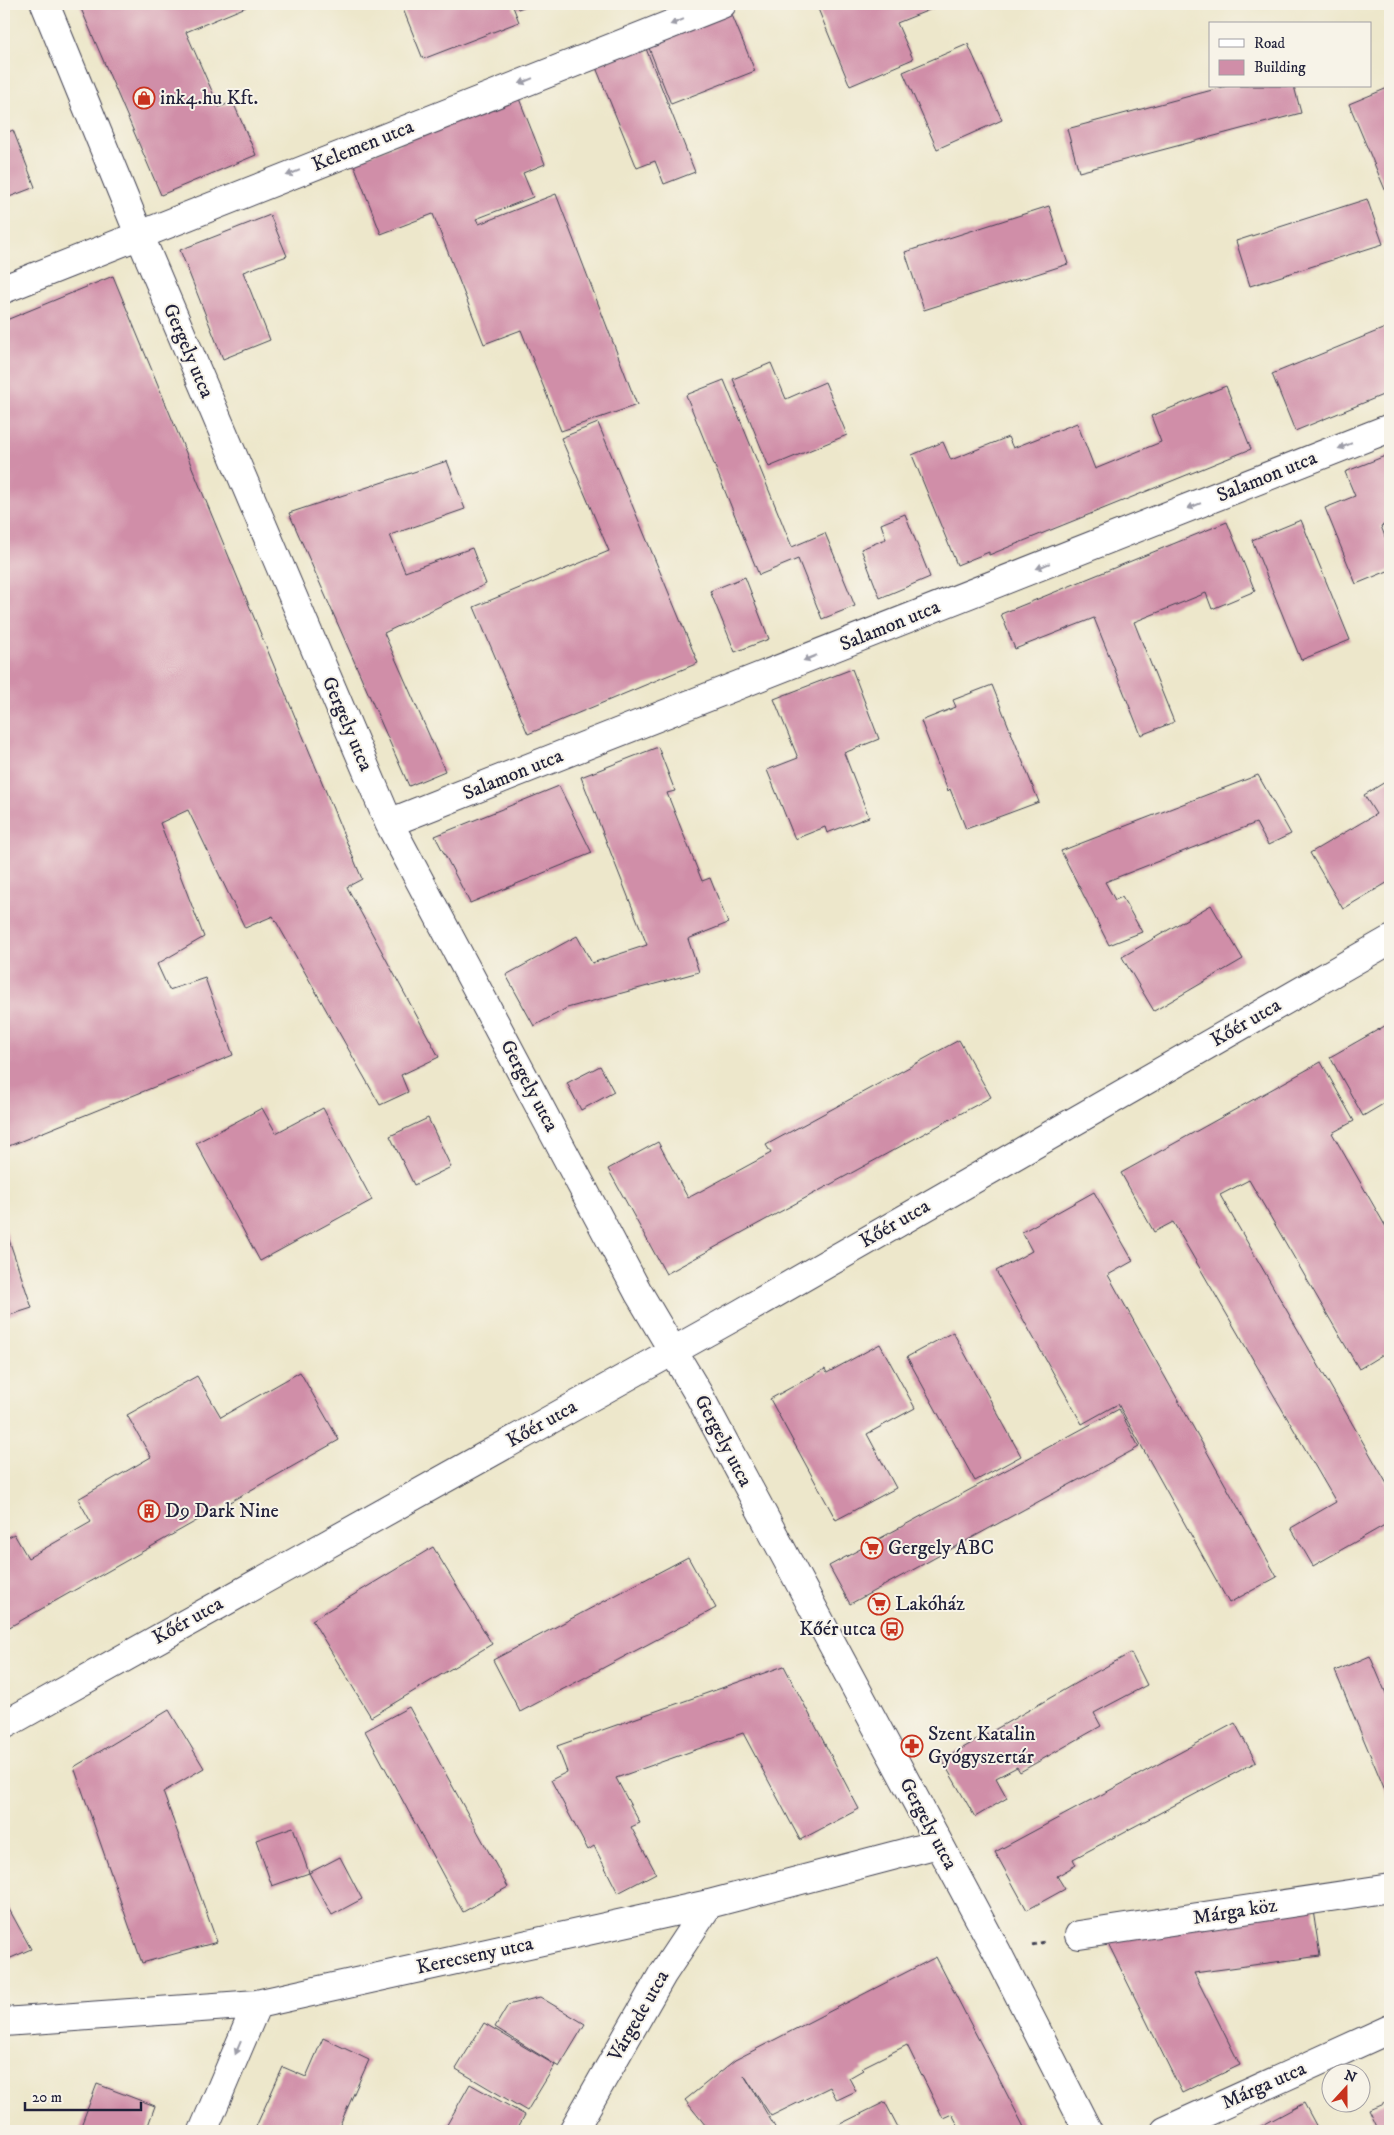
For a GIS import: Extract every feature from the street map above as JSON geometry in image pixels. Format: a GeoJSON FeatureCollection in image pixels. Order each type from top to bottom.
{"type":"FeatureCollection","features":[{"type":"Feature","properties":{"kind":"street","name":"Gergely utca"},"geometry":{"type":"LineString","coordinates":[[44,4],[139,234],[389,823],[633,1283],[708,1413],[997,1952],[1088,2131]]}},
{"type":"Feature","properties":{"kind":"street","name":"Kelemen utca"},"geometry":{"type":"LineString","coordinates":[[4,289],[722,4]]}},
{"type":"Feature","properties":{"kind":"street","name":"Salamon utca"},"geometry":{"type":"LineString","coordinates":[[389,823],[1390,428]]}},
{"type":"Feature","properties":{"kind":"street","name":"Kőér utca"},"geometry":{"type":"LineString","coordinates":[[4,1725],[672,1351],[1390,940]]}},
{"type":"Feature","properties":{"kind":"street","name":"Kerecseny utca"},"geometry":{"type":"LineString","coordinates":[[4,2022],[257,2004],[709,1904],[938,1844]]}},
{"type":"Feature","properties":{"kind":"street","name":"Márga köz"},"geometry":{"type":"LineString","coordinates":[[1079,1935],[1390,1888]]}},
{"type":"Feature","properties":{"kind":"street","name":"Várgede utca"},"geometry":{"type":"LineString","coordinates":[[572,2131],[662,1975],[709,1904]]}},
{"type":"Feature","properties":{"kind":"street"},"geometry":{"type":"LineString","coordinates":[[203,2131],[257,2004]]}},
{"type":"Feature","properties":{"kind":"street","name":"Márga utca"},"geometry":{"type":"LineString","coordinates":[[1165,2131],[1390,2029]]}},
{"type":"Feature","properties":{"kind":"path"},"geometry":{"type":"LineString","coordinates":[[997,1952],[1079,1935]]}},
{"type":"Feature","properties":{"kind":"building"},"geometry":{"type":"Polygon","coordinates":[[[79,4],[245,4],[246,7],[186,32],[219,107],[233,102],[256,155],[161,195],[79,4]]]}},
{"type":"Feature","properties":{"kind":"building"},"geometry":{"type":"Polygon","coordinates":[[[401,4],[512,4],[519,22],[423,59],[401,4]]]}},
{"type":"Feature","properties":{"kind":"building"},"geometry":{"type":"Polygon","coordinates":[[[516,4],[532,4],[518,9],[516,4]]]}},
{"type":"Feature","properties":{"kind":"building"},"geometry":{"type":"Polygon","coordinates":[[[625,4],[638,4],[627,8],[625,4]]]}},
{"type":"Feature","properties":{"kind":"building"},"geometry":{"type":"Polygon","coordinates":[[[816,4],[944,4],[897,23],[913,59],[850,86],[816,4]]]}},
{"type":"Feature","properties":{"kind":"building"},"geometry":{"type":"Polygon","coordinates":[[[730,10],[755,71],[671,104],[647,43],[730,10]]]}},
{"type":"Feature","properties":{"kind":"building"},"geometry":{"type":"Polygon","coordinates":[[[968,44],[1002,120],[937,149],[903,72],[968,44]]]}},
{"type":"Feature","properties":{"kind":"building"},"geometry":{"type":"Polygon","coordinates":[[[645,46],[695,172],[664,184],[655,161],[637,168],[595,65],[645,46]]]}},
{"type":"Feature","properties":{"kind":"building"},"geometry":{"type":"Polygon","coordinates":[[[1390,87],[1390,191],[1386,192],[1349,104],[1390,87]]]}},
{"type":"Feature","properties":{"kind":"building"},"geometry":{"type":"Polygon","coordinates":[[[1220,88],[1295,88],[1301,113],[1079,172],[1067,129],[1220,88]]]}},
{"type":"Feature","properties":{"kind":"building"},"geometry":{"type":"Polygon","coordinates":[[[518,96],[545,164],[523,173],[533,197],[476,219],[479,224],[556,194],[637,405],[561,431],[521,330],[484,344],[433,214],[381,234],[353,162],[518,96]]]}},
{"type":"Feature","properties":{"kind":"building"},"geometry":{"type":"Polygon","coordinates":[[[13,130],[35,187],[4,199],[4,134],[13,130]]]}},
{"type":"Feature","properties":{"kind":"building"},"geometry":{"type":"Polygon","coordinates":[[[1367,199],[1383,244],[1250,286],[1236,241],[1367,199]]]}},
{"type":"Feature","properties":{"kind":"building"},"geometry":{"type":"Polygon","coordinates":[[[1049,206],[1068,264],[924,310],[905,252],[1049,206]]]}},
{"type":"Feature","properties":{"kind":"building"},"geometry":{"type":"Polygon","coordinates":[[[270,215],[287,256],[243,272],[270,340],[223,359],[180,250],[270,215]]]}},
{"type":"Feature","properties":{"kind":"building"},"geometry":{"type":"Polygon","coordinates":[[[113,276],[362,879],[347,887],[439,1057],[401,1075],[408,1092],[380,1105],[273,916],[245,928],[188,810],[160,823],[204,937],[157,964],[169,990],[205,978],[233,1055],[4,1148],[4,321],[113,276]]]}},
{"type":"Feature","properties":{"kind":"building"},"geometry":{"type":"Polygon","coordinates":[[[1390,326],[1390,392],[1295,431],[1272,374],[1390,326]]]}},
{"type":"Feature","properties":{"kind":"building"},"geometry":{"type":"Polygon","coordinates":[[[771,363],[786,399],[825,382],[847,435],[769,467],[733,379],[771,363]]]}},
{"type":"Feature","properties":{"kind":"building"},"geometry":{"type":"Polygon","coordinates":[[[724,380],[792,547],[825,533],[855,606],[822,619],[798,559],[759,575],[686,395],[724,380]]]}},
{"type":"Feature","properties":{"kind":"building"},"geometry":{"type":"Polygon","coordinates":[[[1226,386],[1251,449],[989,555],[989,552],[957,565],[912,455],[943,442],[951,460],[1008,437],[1013,448],[1077,423],[1095,469],[1161,442],[1151,416],[1226,386]]]}},
{"type":"Feature","properties":{"kind":"building"},"geometry":{"type":"Polygon","coordinates":[[[598,423],[698,663],[528,734],[474,607],[609,551],[561,438],[598,423]]]}},
{"type":"Feature","properties":{"kind":"building"},"geometry":{"type":"Polygon","coordinates":[[[1390,454],[1390,522],[1381,526],[1390,550],[1390,570],[1356,584],[1325,508],[1355,496],[1345,472],[1390,454]]]}},
{"type":"Feature","properties":{"kind":"building"},"geometry":{"type":"Polygon","coordinates":[[[447,461],[465,509],[390,535],[405,572],[472,548],[486,584],[384,633],[445,771],[409,786],[289,513],[447,461]]]}},
{"type":"Feature","properties":{"kind":"building"},"geometry":{"type":"Polygon","coordinates":[[[905,514],[930,577],[880,598],[861,549],[886,539],[881,524],[905,514]]]}},
{"type":"Feature","properties":{"kind":"building"},"geometry":{"type":"Polygon","coordinates":[[[1301,520],[1350,640],[1301,660],[1252,540],[1301,520]]]}},
{"type":"Feature","properties":{"kind":"building"},"geometry":{"type":"Polygon","coordinates":[[[1227,522],[1255,591],[1212,609],[1206,593],[1134,622],[1174,722],[1141,735],[1094,618],[1015,649],[1001,614],[1227,522]]]}},
{"type":"Feature","properties":{"kind":"building"},"geometry":{"type":"Polygon","coordinates":[[[745,577],[769,639],[735,652],[710,591],[745,577]]]}},
{"type":"Feature","properties":{"kind":"building"},"geometry":{"type":"Polygon","coordinates":[[[852,669],[879,739],[844,753],[869,817],[827,833],[825,827],[795,839],[767,770],[798,758],[774,699],[852,669]]]}},
{"type":"Feature","properties":{"kind":"building"},"geometry":{"type":"Polygon","coordinates":[[[992,685],[1039,802],[966,829],[950,789],[948,791],[921,721],[956,707],[953,700],[992,685]]]}},
{"type":"Feature","properties":{"kind":"building"},"geometry":{"type":"Polygon","coordinates":[[[658,747],[675,791],[667,793],[702,881],[710,878],[728,923],[688,939],[699,972],[567,1008],[534,1026],[506,975],[577,936],[592,963],[647,945],[581,777],[658,747]]]}},
{"type":"Feature","properties":{"kind":"building"},"geometry":{"type":"Polygon","coordinates":[[[1258,775],[1291,834],[1268,845],[1256,823],[1105,882],[1115,900],[1122,897],[1142,932],[1109,945],[1061,851],[1258,775]]]}},
{"type":"Feature","properties":{"kind":"building"},"geometry":{"type":"Polygon","coordinates":[[[1390,779],[1390,881],[1343,909],[1310,853],[1376,814],[1364,795],[1390,779]]]}},
{"type":"Feature","properties":{"kind":"building"},"geometry":{"type":"Polygon","coordinates":[[[559,786],[592,853],[470,903],[435,836],[559,786]]]}},
{"type":"Feature","properties":{"kind":"building"},"geometry":{"type":"Polygon","coordinates":[[[1211,905],[1243,959],[1154,1011],[1122,957],[1211,905]]]}},
{"type":"Feature","properties":{"kind":"building"},"geometry":{"type":"Polygon","coordinates":[[[1390,1023],[1390,1100],[1363,1116],[1330,1057],[1390,1023]]]}},
{"type":"Feature","properties":{"kind":"building"},"geometry":{"type":"Polygon","coordinates":[[[959,1040],[991,1097],[666,1274],[608,1169],[658,1142],[688,1198],[771,1153],[766,1145],[959,1040]]]}},
{"type":"Feature","properties":{"kind":"building"},"geometry":{"type":"Polygon","coordinates":[[[1321,1062],[1354,1121],[1332,1133],[1390,1234],[1390,1350],[1359,1369],[1249,1180],[1220,1195],[1390,1489],[1390,1522],[1313,1566],[1291,1528],[1336,1502],[1173,1222],[1154,1232],[1121,1173],[1321,1062]]]}},
{"type":"Feature","properties":{"kind":"building"},"geometry":{"type":"Polygon","coordinates":[[[600,1066],[614,1092],[581,1110],[567,1083],[600,1066]]]}},
{"type":"Feature","properties":{"kind":"building"},"geometry":{"type":"Polygon","coordinates":[[[262,1108],[276,1133],[323,1108],[372,1200],[260,1261],[196,1143],[262,1108]]]}},
{"type":"Feature","properties":{"kind":"building"},"geometry":{"type":"Polygon","coordinates":[[[428,1118],[451,1167],[414,1185],[390,1136],[428,1118]]]}},
{"type":"Feature","properties":{"kind":"building"},"geometry":{"type":"Polygon","coordinates":[[[1094,1192],[1133,1261],[1108,1275],[1277,1577],[1229,1603],[1118,1404],[1082,1424],[996,1271],[1032,1251],[1022,1232],[1094,1192]]]}},
{"type":"Feature","properties":{"kind":"building"},"geometry":{"type":"Polygon","coordinates":[[[4,1225],[32,1308],[4,1317],[4,1225]]]}},
{"type":"Feature","properties":{"kind":"building"},"geometry":{"type":"Polygon","coordinates":[[[953,1332],[1021,1456],[975,1481],[907,1357],[953,1332]]]}},
{"type":"Feature","properties":{"kind":"building"},"geometry":{"type":"Polygon","coordinates":[[[880,1344],[915,1408],[867,1434],[896,1488],[836,1520],[770,1399],[825,1369],[827,1373],[880,1344]]]}},
{"type":"Feature","properties":{"kind":"building","name":"D9 Dark Nine"},"geometry":{"type":"Polygon","coordinates":[[[300,1372],[339,1440],[6,1629],[4,1625],[4,1540],[14,1534],[28,1558],[91,1522],[78,1499],[151,1457],[127,1415],[197,1376],[221,1417],[300,1372]]]}},
{"type":"Feature","properties":{"kind":"building"},"geometry":{"type":"Polygon","coordinates":[[[1119,1409],[1139,1447],[850,1604],[829,1566],[1119,1409]]]}},
{"type":"Feature","properties":{"kind":"building"},"geometry":{"type":"Polygon","coordinates":[[[433,1547],[492,1644],[371,1717],[312,1620],[433,1547]]]}},
{"type":"Feature","properties":{"kind":"building"},"geometry":{"type":"Polygon","coordinates":[[[688,1557],[716,1608],[520,1712],[493,1660],[688,1557]]]}},
{"type":"Feature","properties":{"kind":"building"},"geometry":{"type":"Polygon","coordinates":[[[1131,1653],[1147,1685],[1094,1713],[1101,1726],[1020,1772],[1017,1767],[996,1778],[1007,1798],[975,1817],[942,1760],[1131,1653]]]}},
{"type":"Feature","properties":{"kind":"building"},"geometry":{"type":"Polygon","coordinates":[[[1370,1656],[1390,1703],[1390,1802],[1335,1671],[1370,1656]]]}},
{"type":"Feature","properties":{"kind":"building"},"geometry":{"type":"Polygon","coordinates":[[[784,1666],[859,1809],[800,1840],[743,1733],[616,1778],[640,1823],[631,1827],[656,1873],[618,1893],[594,1846],[588,1850],[551,1780],[567,1772],[557,1746],[784,1666]]]}},
{"type":"Feature","properties":{"kind":"building"},"geometry":{"type":"Polygon","coordinates":[[[409,1707],[508,1887],[463,1912],[365,1731],[409,1707]]]}},
{"type":"Feature","properties":{"kind":"building"},"geometry":{"type":"Polygon","coordinates":[[[169,1710],[204,1768],[163,1792],[217,1942],[142,1963],[74,1767],[169,1710]]]}},
{"type":"Feature","properties":{"kind":"building"},"geometry":{"type":"Polygon","coordinates":[[[1235,1723],[1256,1762],[1073,1859],[1076,1865],[1057,1876],[1065,1889],[1027,1910],[995,1852],[1235,1723]]]}},
{"type":"Feature","properties":{"kind":"building"},"geometry":{"type":"Polygon","coordinates":[[[293,1827],[309,1873],[272,1886],[256,1840],[293,1827]]]}},
{"type":"Feature","properties":{"kind":"building"},"geometry":{"type":"Polygon","coordinates":[[[340,1857],[362,1899],[332,1915],[309,1873],[340,1857]]]}},
{"type":"Feature","properties":{"kind":"building"},"geometry":{"type":"Polygon","coordinates":[[[4,1900],[31,1949],[4,1961],[4,1900]]]}},
{"type":"Feature","properties":{"kind":"building"},"geometry":{"type":"Polygon","coordinates":[[[1312,1904],[1320,1956],[1194,1973],[1240,2065],[1182,2093],[1103,1933],[1312,1904]]]}},
{"type":"Feature","properties":{"kind":"building"},"geometry":{"type":"Polygon","coordinates":[[[936,1957],[1026,2131],[961,2131],[952,2114],[943,2118],[907,2045],[861,2068],[863,2070],[849,2078],[856,2091],[837,2100],[830,2087],[771,2116],[744,2075],[776,2129],[773,2131],[710,2131],[685,2100],[735,2060],[936,1957]]]}},
{"type":"Feature","properties":{"kind":"building"},"geometry":{"type":"Polygon","coordinates":[[[540,1997],[585,2024],[559,2067],[495,2027],[508,2005],[540,1997]]]}},
{"type":"Feature","properties":{"kind":"building"},"geometry":{"type":"Polygon","coordinates":[[[484,2023],[555,2065],[527,2111],[456,2069],[484,2023]]]}},
{"type":"Feature","properties":{"kind":"building"},"geometry":{"type":"Polygon","coordinates":[[[323,2038],[369,2060],[337,2131],[254,2131],[283,2067],[306,2077],[323,2038]]]}},
{"type":"Feature","properties":{"kind":"building"},"geometry":{"type":"Polygon","coordinates":[[[97,2084],[155,2106],[146,2131],[79,2131],[97,2084]]]}},
{"type":"Feature","properties":{"kind":"building"},"geometry":{"type":"Polygon","coordinates":[[[470,2084],[525,2115],[516,2131],[444,2130],[470,2084]]]}},
{"type":"Feature","properties":{"kind":"building"},"geometry":{"type":"Polygon","coordinates":[[[1390,2101],[1390,2131],[1379,2131],[1370,2112],[1372,2112],[1372,2109],[1390,2101]]]}},
{"type":"Feature","properties":{"kind":"building"},"geometry":{"type":"Polygon","coordinates":[[[885,2102],[900,2131],[826,2131],[885,2102]]]}},
{"type":"Feature","properties":{"kind":"building"},"geometry":{"type":"Polygon","coordinates":[[[1304,2103],[1319,2131],[1252,2131],[1304,2103]]]}},
{"type":"Feature","properties":{"kind":"place","name":"ink4.hu Kft."},"geometry":{"type":"Point","coordinates":[144,98]}},
{"type":"Feature","properties":{"kind":"place","name":"D9 Dark Nine"},"geometry":{"type":"Point","coordinates":[149,1511]}},
{"type":"Feature","properties":{"kind":"place","name":"Gergely ABC"},"geometry":{"type":"Point","coordinates":[872,1548]}},
{"type":"Feature","properties":{"kind":"place","name":"Lakóház"},"geometry":{"type":"Point","coordinates":[879,1604]}},
{"type":"Feature","properties":{"kind":"place","name":"Kőér utca"},"geometry":{"type":"Point","coordinates":[892,1629]}},
{"type":"Feature","properties":{"kind":"place","name":"Szent Katalin Gyógyszertár"},"geometry":{"type":"Point","coordinates":[912,1746]}}]}
